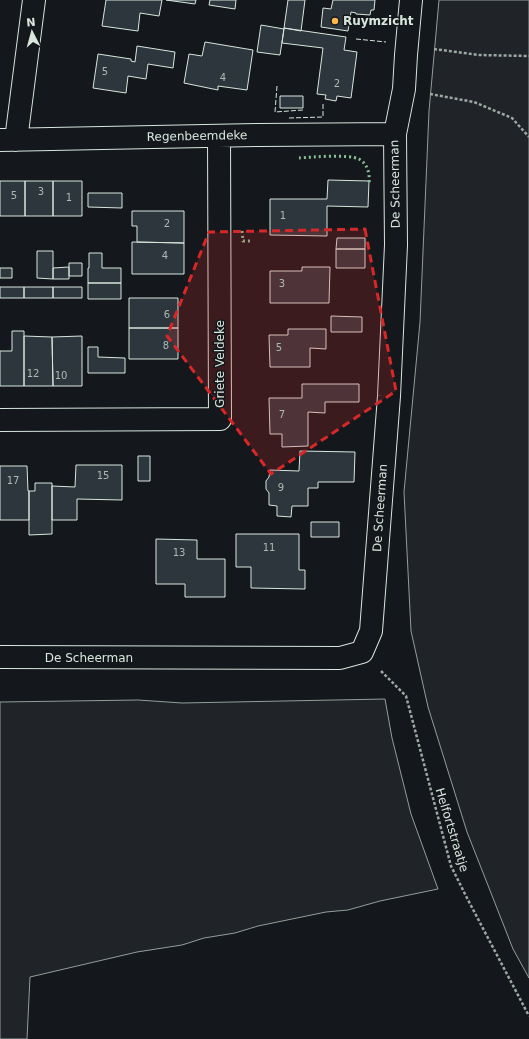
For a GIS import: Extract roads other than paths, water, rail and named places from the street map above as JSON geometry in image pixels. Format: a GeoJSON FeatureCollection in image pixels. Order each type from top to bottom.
{"type":"FeatureCollection","features":[{"type":"Feature","properties":{"kind":"street"},"geometry":{"type":"LineString","coordinates":[[8,140],[34,0]]}},
{"type":"Feature","properties":{"kind":"street","name":"De Scheerman"},"geometry":{"type":"LineString","coordinates":[[0,658],[340,658],[362,652],[372,631],[388,396],[396,244],[395,134],[404,89],[411,0]]}},
{"type":"Feature","properties":{"kind":"street","name":"Regenbeemdeke"},"geometry":{"type":"LineString","coordinates":[[8,140],[395,134]]}},
{"type":"Feature","properties":{"kind":"street","name":"Griete Veldeke"},"geometry":{"type":"LineString","coordinates":[[0,420],[220,419],[219,136]]}},
{"type":"Feature","properties":{"kind":"place","name":"Ruymzicht"},"geometry":{"type":"Point","coordinates":[335,21]}}]}
